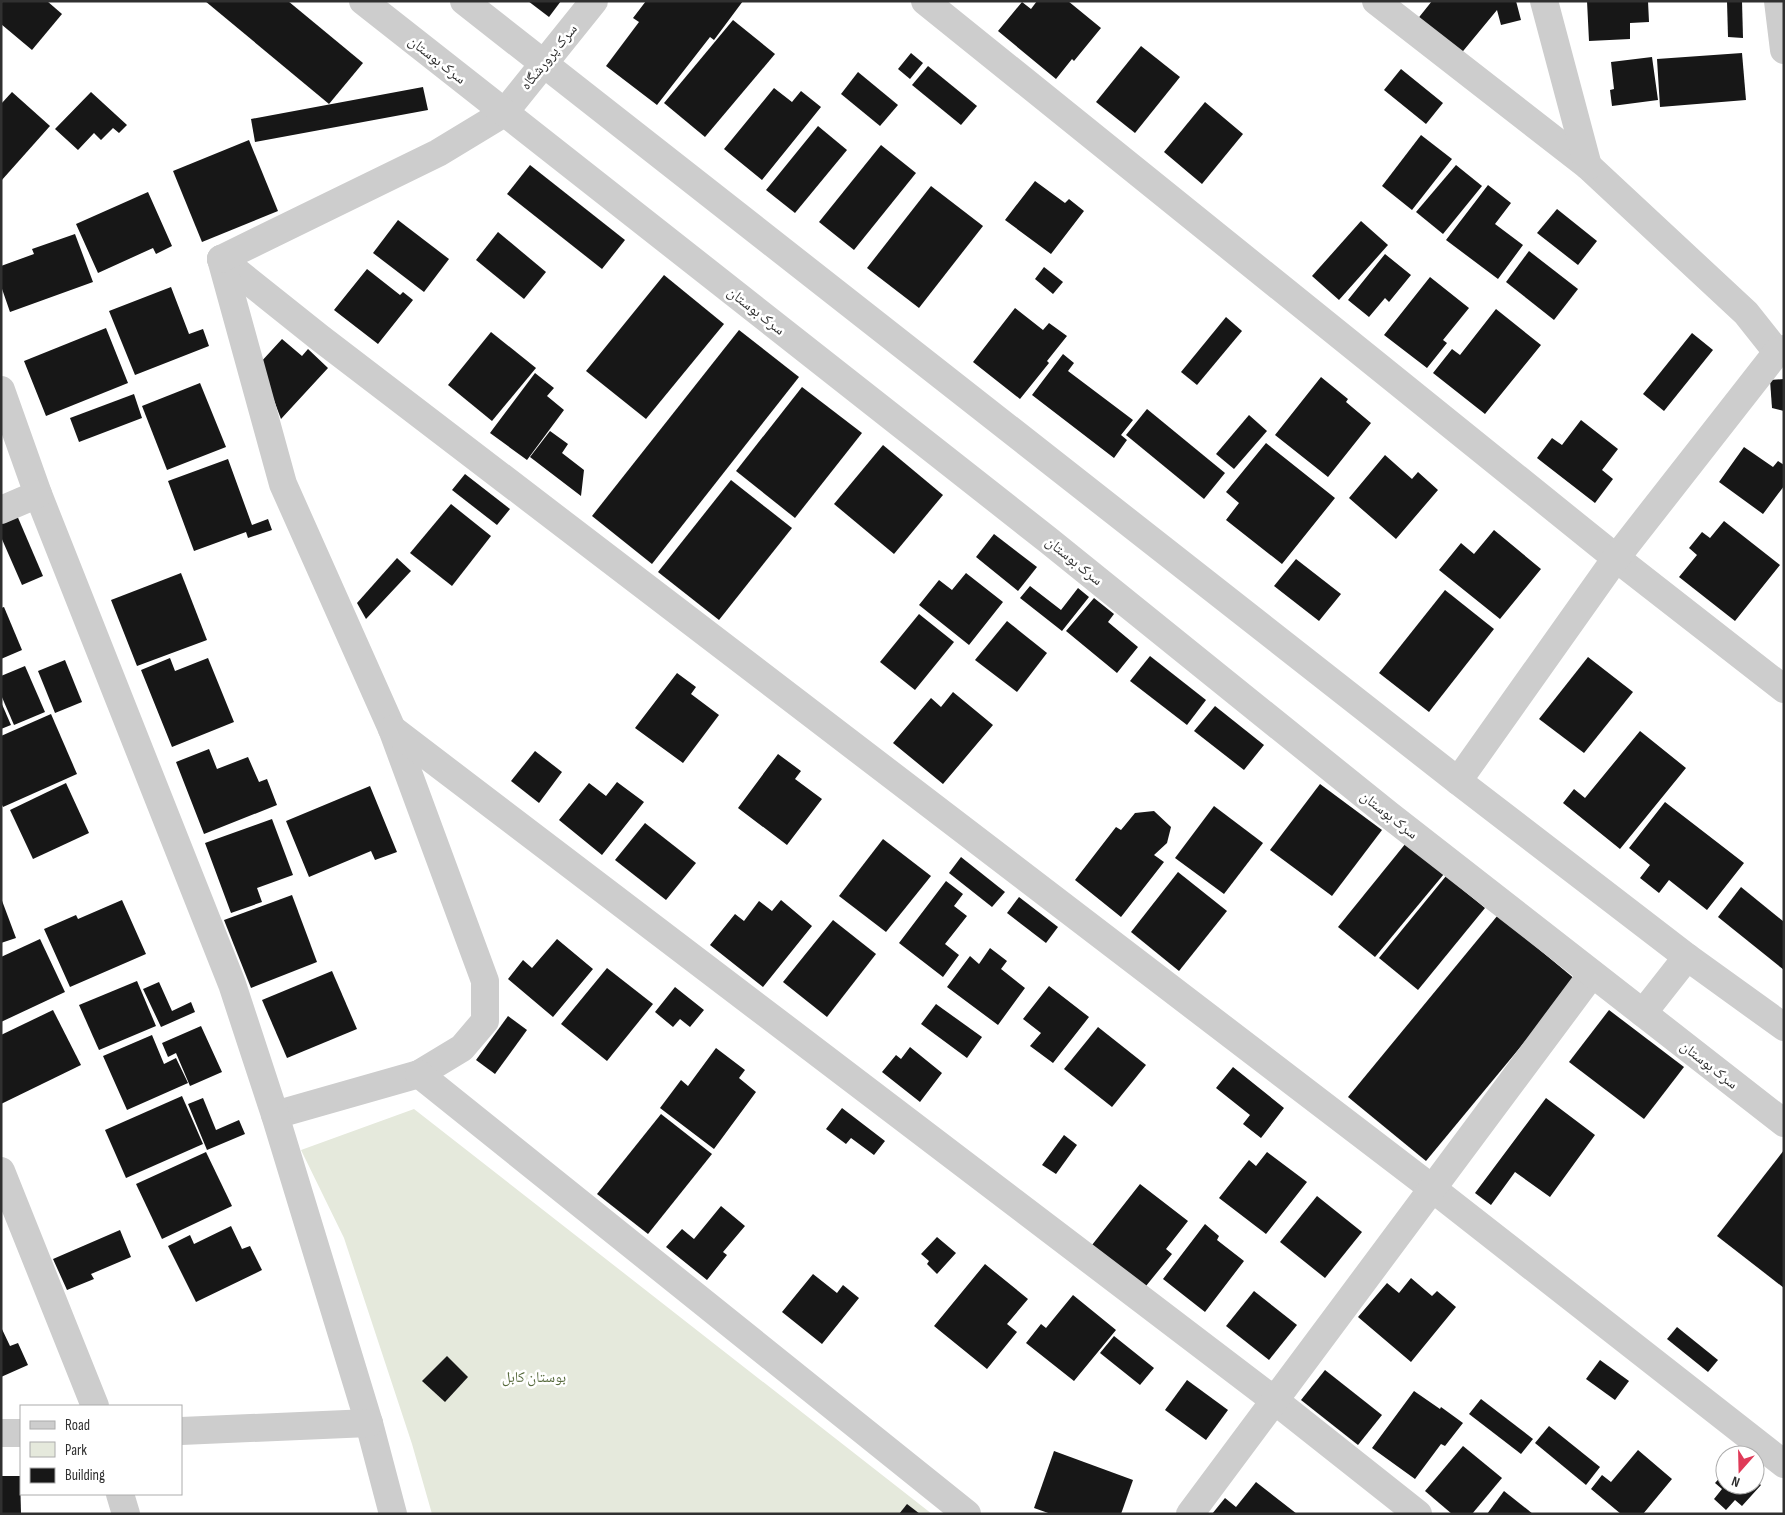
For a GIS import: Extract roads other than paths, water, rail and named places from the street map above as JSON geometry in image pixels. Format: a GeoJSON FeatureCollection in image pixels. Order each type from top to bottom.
{"type":"FeatureCollection","features":[{"type":"Feature","properties":{"kind":"street","name":"سرک بوستان"},"geometry":{"type":"LineString","coordinates":[[363,1],[1048,540],[1389,816],[1784,1123]]}},
{"type":"Feature","properties":{"kind":"street"},"geometry":{"type":"LineString","coordinates":[[464,1],[1458,781],[1687,957],[1784,1027]]}},
{"type":"Feature","properties":{"kind":"street","name":"سرک پرورشگاه"},"geometry":{"type":"LineString","coordinates":[[504,113],[594,1]]}},
{"type":"Feature","properties":{"kind":"street"},"geometry":{"type":"LineString","coordinates":[[925,1],[1616,558],[1784,689]]}},
{"type":"Feature","properties":{"kind":"street"},"geometry":{"type":"LineString","coordinates":[[1376,1],[1588,166],[1746,313],[1780,350],[1616,558],[1458,781]]}},
{"type":"Feature","properties":{"kind":"street"},"geometry":{"type":"LineString","coordinates":[[1544,1],[1588,166]]}},
{"type":"Feature","properties":{"kind":"street"},"geometry":{"type":"LineString","coordinates":[[1778,1],[1784,50]]}},
{"type":"Feature","properties":{"kind":"street"},"geometry":{"type":"LineString","coordinates":[[221,260],[438,153],[504,113]]}},
{"type":"Feature","properties":{"kind":"street"},"geometry":{"type":"LineString","coordinates":[[221,260],[283,484],[392,728],[484,981],[485,1021],[462,1048],[420,1074],[275,1115]]}},
{"type":"Feature","properties":{"kind":"street"},"geometry":{"type":"LineString","coordinates":[[221,260],[320,338],[1433,1189],[1784,1464]]}},
{"type":"Feature","properties":{"kind":"street"},"geometry":{"type":"LineString","coordinates":[[1,390],[38,494],[232,984],[275,1115],[369,1423],[392,1514]]}},
{"type":"Feature","properties":{"kind":"street"},"geometry":{"type":"LineString","coordinates":[[1,510],[38,494]]}},
{"type":"Feature","properties":{"kind":"street"},"geometry":{"type":"LineString","coordinates":[[392,728],[1274,1400],[1418,1514]]}},
{"type":"Feature","properties":{"kind":"street"},"geometry":{"type":"LineString","coordinates":[[1643,1013],[1687,957]]}},
{"type":"Feature","properties":{"kind":"street"},"geometry":{"type":"LineString","coordinates":[[1190,1514],[1592,974]]}},
{"type":"Feature","properties":{"kind":"street"},"geometry":{"type":"LineString","coordinates":[[420,1074],[967,1514]]}},
{"type":"Feature","properties":{"kind":"street"},"geometry":{"type":"LineString","coordinates":[[1,1171],[95,1405]]}},
{"type":"Feature","properties":{"kind":"street"},"geometry":{"type":"LineString","coordinates":[[182,1431],[369,1423]]}},
{"type":"Feature","properties":{"kind":"street"},"geometry":{"type":"LineString","coordinates":[[1,1433],[20,1434]]}},
{"type":"Feature","properties":{"kind":"street"},"geometry":{"type":"LineString","coordinates":[[120,1495],[126,1514]]}},
{"type":"Feature","properties":{"kind":"park label","name":"بوستان کابل"},"geometry":{"type":"Point","coordinates":[534,1377]}}]}
